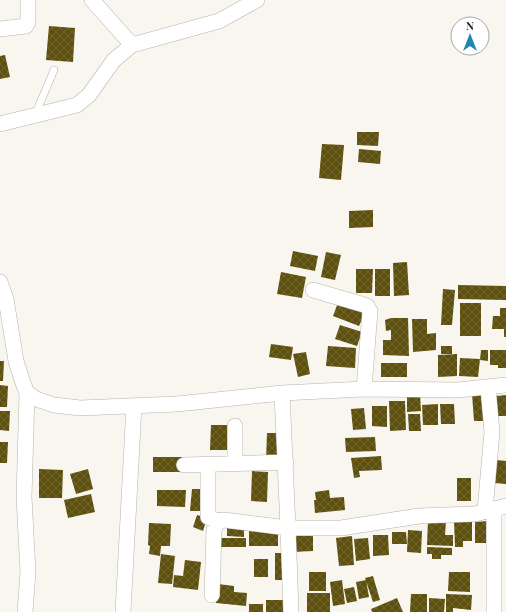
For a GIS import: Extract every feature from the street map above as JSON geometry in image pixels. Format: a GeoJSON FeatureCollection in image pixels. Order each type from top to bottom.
{"type":"FeatureCollection","features":[{"type":"Feature","properties":{"kind":"street"},"geometry":{"type":"LineString","coordinates":[[0,29],[26,26],[28,22],[28,0]]}},
{"type":"Feature","properties":{"kind":"street"},"geometry":{"type":"LineString","coordinates":[[92,0],[132,45]]}},
{"type":"Feature","properties":{"kind":"street"},"geometry":{"type":"LineString","coordinates":[[0,124],[35,116],[82,102],[89,96],[114,60],[132,45],[219,22],[257,0]]}},
{"type":"Feature","properties":{"kind":"street"},"geometry":{"type":"LineString","coordinates":[[0,282],[16,361],[28,393],[24,497],[28,572],[25,612]]}},
{"type":"Feature","properties":{"kind":"street"},"geometry":{"type":"LineString","coordinates":[[313,290],[361,304],[366,306],[370,311],[364,389]]}},
{"type":"Feature","properties":{"kind":"street"},"geometry":{"type":"LineString","coordinates":[[28,393],[36,399],[61,406],[80,408],[238,399],[282,393],[364,389],[458,390],[506,385]]}},
{"type":"Feature","properties":{"kind":"street"},"geometry":{"type":"LineString","coordinates":[[488,388],[492,432],[495,509],[494,612]]}},
{"type":"Feature","properties":{"kind":"street"},"geometry":{"type":"LineString","coordinates":[[282,393],[291,612]]}},
{"type":"Feature","properties":{"kind":"street"},"geometry":{"type":"LineString","coordinates":[[123,612],[134,406]]}},
{"type":"Feature","properties":{"kind":"street"},"geometry":{"type":"LineString","coordinates":[[235,426],[236,463]]}},
{"type":"Feature","properties":{"kind":"street"},"geometry":{"type":"LineString","coordinates":[[184,465],[286,462]]}},
{"type":"Feature","properties":{"kind":"street"},"geometry":{"type":"LineString","coordinates":[[208,464],[208,517],[218,521],[224,520],[288,528],[341,528],[419,516],[475,514],[495,509]]}},
{"type":"Feature","properties":{"kind":"street"},"geometry":{"type":"LineString","coordinates":[[212,596],[214,530],[218,521]]}},
{"type":"Feature","properties":{"kind":"lane"},"geometry":{"type":"LineString","coordinates":[[35,116],[54,70]]}},
{"type":"Feature","properties":{"kind":"building"},"geometry":{"type":"Polygon","coordinates":[[[49,26],[75,28],[73,62],[46,60],[49,26]]]}},
{"type":"Feature","properties":{"kind":"building"},"geometry":{"type":"Polygon","coordinates":[[[5,55],[10,77],[0,79],[0,56],[5,55]]]}},
{"type":"Feature","properties":{"kind":"building"},"geometry":{"type":"Polygon","coordinates":[[[357,132],[379,132],[378,146],[357,145],[357,132]]]}},
{"type":"Feature","properties":{"kind":"building"},"geometry":{"type":"Polygon","coordinates":[[[322,144],[344,145],[341,180],[319,178],[322,144]]]}},
{"type":"Feature","properties":{"kind":"building"},"geometry":{"type":"Polygon","coordinates":[[[359,149],[381,151],[380,164],[358,162],[359,149]]]}},
{"type":"Feature","properties":{"kind":"building"},"geometry":{"type":"Polygon","coordinates":[[[373,210],[373,227],[349,228],[349,211],[373,210]]]}},
{"type":"Feature","properties":{"kind":"building"},"geometry":{"type":"Polygon","coordinates":[[[293,251],[318,256],[315,271],[290,266],[293,251]]]}},
{"type":"Feature","properties":{"kind":"building"},"geometry":{"type":"Polygon","coordinates":[[[326,252],[341,255],[335,280],[321,277],[326,252]]]}},
{"type":"Feature","properties":{"kind":"building"},"geometry":{"type":"Polygon","coordinates":[[[407,262],[409,295],[394,296],[393,263],[407,262]]]}},
{"type":"Feature","properties":{"kind":"building"},"geometry":{"type":"Polygon","coordinates":[[[356,269],[373,269],[372,293],[356,293],[356,269]]]}},
{"type":"Feature","properties":{"kind":"building"},"geometry":{"type":"Polygon","coordinates":[[[375,269],[390,269],[390,296],[375,296],[375,269]]]}},
{"type":"Feature","properties":{"kind":"building"},"geometry":{"type":"Polygon","coordinates":[[[281,272],[306,277],[302,298],[277,294],[281,272]]]}},
{"type":"Feature","properties":{"kind":"building"},"geometry":{"type":"Polygon","coordinates":[[[458,285],[506,286],[506,300],[458,299],[458,285]]]}},
{"type":"Feature","properties":{"kind":"building"},"geometry":{"type":"Polygon","coordinates":[[[443,289],[455,290],[452,325],[441,325],[443,289]]]}},
{"type":"Feature","properties":{"kind":"building"},"geometry":{"type":"Polygon","coordinates":[[[339,300],[366,310],[359,326],[333,316],[339,300]]]}},
{"type":"Feature","properties":{"kind":"building"},"geometry":{"type":"Polygon","coordinates":[[[460,303],[481,303],[481,336],[460,336],[460,303]]]}},
{"type":"Feature","properties":{"kind":"building"},"geometry":{"type":"Polygon","coordinates":[[[500,308],[506,308],[506,337],[504,337],[504,329],[492,329],[493,316],[500,316],[500,308]]]}},
{"type":"Feature","properties":{"kind":"building"},"geometry":{"type":"Polygon","coordinates":[[[391,318],[408,318],[409,356],[383,355],[383,340],[391,340],[391,330],[386,331],[385,320],[391,318]]]}},
{"type":"Feature","properties":{"kind":"building"},"geometry":{"type":"Polygon","coordinates":[[[412,319],[427,319],[427,334],[436,333],[436,350],[413,352],[412,319]]]}},
{"type":"Feature","properties":{"kind":"building"},"geometry":{"type":"Polygon","coordinates":[[[340,325],[362,332],[357,346],[335,339],[340,325]]]}},
{"type":"Feature","properties":{"kind":"building"},"geometry":{"type":"Polygon","coordinates":[[[271,344],[293,347],[291,360],[269,357],[271,344]]]}},
{"type":"Feature","properties":{"kind":"building"},"geometry":{"type":"Polygon","coordinates":[[[328,346],[356,348],[355,368],[326,366],[328,346]]]}},
{"type":"Feature","properties":{"kind":"building"},"geometry":{"type":"Polygon","coordinates":[[[441,346],[452,346],[452,354],[441,354],[441,346]]]}},
{"type":"Feature","properties":{"kind":"building"},"geometry":{"type":"Polygon","coordinates":[[[481,350],[488,350],[488,361],[480,360],[481,350]]]}},
{"type":"Feature","properties":{"kind":"building"},"geometry":{"type":"Polygon","coordinates":[[[490,350],[506,350],[506,368],[498,368],[498,365],[490,365],[490,350]]]}},
{"type":"Feature","properties":{"kind":"building"},"geometry":{"type":"Polygon","coordinates":[[[306,352],[310,374],[298,377],[293,354],[306,352]]]}},
{"type":"Feature","properties":{"kind":"building"},"geometry":{"type":"Polygon","coordinates":[[[457,354],[457,376],[438,377],[438,355],[457,354]]]}},
{"type":"Feature","properties":{"kind":"building"},"geometry":{"type":"Polygon","coordinates":[[[460,358],[480,359],[478,377],[459,376],[460,358]]]}},
{"type":"Feature","properties":{"kind":"building"},"geometry":{"type":"Polygon","coordinates":[[[0,361],[4,361],[3,381],[0,381],[0,361]]]}},
{"type":"Feature","properties":{"kind":"building"},"geometry":{"type":"Polygon","coordinates":[[[381,363],[407,363],[407,377],[381,377],[381,363]]]}},
{"type":"Feature","properties":{"kind":"building"},"geometry":{"type":"Polygon","coordinates":[[[0,385],[8,386],[7,407],[0,407],[0,385]]]}},
{"type":"Feature","properties":{"kind":"building"},"geometry":{"type":"Polygon","coordinates":[[[486,393],[488,421],[474,421],[472,394],[486,393]]]}},
{"type":"Feature","properties":{"kind":"building"},"geometry":{"type":"Polygon","coordinates":[[[420,394],[421,411],[407,412],[407,395],[420,394]]]}},
{"type":"Feature","properties":{"kind":"building"},"geometry":{"type":"Polygon","coordinates":[[[506,395],[506,416],[497,416],[496,396],[506,395]]]}},
{"type":"Feature","properties":{"kind":"building"},"geometry":{"type":"Polygon","coordinates":[[[389,401],[405,401],[406,430],[390,431],[389,401]]]}},
{"type":"Feature","properties":{"kind":"building"},"geometry":{"type":"Polygon","coordinates":[[[438,404],[438,425],[423,425],[422,405],[438,404]]]}},
{"type":"Feature","properties":{"kind":"building"},"geometry":{"type":"Polygon","coordinates":[[[440,404],[454,404],[455,424],[441,424],[440,404]]]}},
{"type":"Feature","properties":{"kind":"building"},"geometry":{"type":"Polygon","coordinates":[[[372,406],[387,406],[387,427],[372,426],[372,406]]]}},
{"type":"Feature","properties":{"kind":"building"},"geometry":{"type":"Polygon","coordinates":[[[364,408],[366,429],[353,430],[351,409],[364,408]]]}},
{"type":"Feature","properties":{"kind":"building"},"geometry":{"type":"Polygon","coordinates":[[[0,411],[10,411],[9,431],[0,430],[0,411]]]}},
{"type":"Feature","properties":{"kind":"building"},"geometry":{"type":"Polygon","coordinates":[[[408,414],[420,414],[421,431],[409,431],[408,414]]]}},
{"type":"Feature","properties":{"kind":"building"},"geometry":{"type":"Polygon","coordinates":[[[211,425],[231,425],[231,450],[210,450],[211,425]]]}},
{"type":"Feature","properties":{"kind":"building"},"geometry":{"type":"Polygon","coordinates":[[[267,433],[280,433],[280,460],[266,460],[267,433]]]}},
{"type":"Feature","properties":{"kind":"building"},"geometry":{"type":"Polygon","coordinates":[[[375,437],[376,451],[346,452],[345,438],[375,437]]]}},
{"type":"Feature","properties":{"kind":"building"},"geometry":{"type":"Polygon","coordinates":[[[0,442],[8,442],[7,463],[0,463],[0,442]]]}},
{"type":"Feature","properties":{"kind":"building"},"geometry":{"type":"Polygon","coordinates":[[[381,456],[382,470],[359,471],[360,477],[354,478],[351,458],[381,456]]]}},
{"type":"Feature","properties":{"kind":"building"},"geometry":{"type":"Polygon","coordinates":[[[153,457],[182,457],[182,472],[153,472],[153,457]]]}},
{"type":"Feature","properties":{"kind":"building"},"geometry":{"type":"Polygon","coordinates":[[[497,460],[506,461],[506,484],[494,483],[497,460]]]}},
{"type":"Feature","properties":{"kind":"building"},"geometry":{"type":"Polygon","coordinates":[[[39,469],[63,470],[62,498],[39,498],[39,469]]]}},
{"type":"Feature","properties":{"kind":"building"},"geometry":{"type":"Polygon","coordinates":[[[88,469],[93,489],[76,494],[70,474],[88,469]]]}},
{"type":"Feature","properties":{"kind":"building"},"geometry":{"type":"Polygon","coordinates":[[[252,471],[268,472],[267,502],[251,501],[252,471]]]}},
{"type":"Feature","properties":{"kind":"building"},"geometry":{"type":"Polygon","coordinates":[[[457,478],[471,478],[471,501],[457,501],[457,478]]]}},
{"type":"Feature","properties":{"kind":"building"},"geometry":{"type":"Polygon","coordinates":[[[192,489],[206,489],[204,511],[190,511],[192,489]]]}},
{"type":"Feature","properties":{"kind":"building"},"geometry":{"type":"Polygon","coordinates":[[[157,490],[186,490],[185,507],[157,506],[157,490]]]}},
{"type":"Feature","properties":{"kind":"building"},"geometry":{"type":"Polygon","coordinates":[[[329,490],[330,498],[344,497],[345,510],[315,513],[315,492],[329,490]]]}},
{"type":"Feature","properties":{"kind":"building"},"geometry":{"type":"Polygon","coordinates":[[[91,494],[95,512],[68,518],[64,500],[91,494]]]}},
{"type":"Feature","properties":{"kind":"building"},"geometry":{"type":"Polygon","coordinates":[[[197,515],[207,518],[203,531],[193,527],[197,515]]]}},
{"type":"Feature","properties":{"kind":"building"},"geometry":{"type":"Polygon","coordinates":[[[428,520],[446,521],[445,535],[453,535],[453,546],[427,545],[428,520]]]}},
{"type":"Feature","properties":{"kind":"building"},"geometry":{"type":"Polygon","coordinates":[[[454,521],[472,521],[472,541],[463,541],[463,547],[455,547],[454,521]]]}},
{"type":"Feature","properties":{"kind":"building"},"geometry":{"type":"Polygon","coordinates":[[[488,521],[489,543],[475,543],[475,522],[488,521]]]}},
{"type":"Feature","properties":{"kind":"building"},"geometry":{"type":"Polygon","coordinates":[[[149,523],[171,524],[170,546],[161,546],[160,556],[149,554],[149,523]]]}},
{"type":"Feature","properties":{"kind":"building"},"geometry":{"type":"Polygon","coordinates":[[[227,528],[244,529],[244,537],[227,536],[227,528]]]}},
{"type":"Feature","properties":{"kind":"building"},"geometry":{"type":"Polygon","coordinates":[[[249,529],[278,529],[278,546],[249,546],[249,529]]]}},
{"type":"Feature","properties":{"kind":"building"},"geometry":{"type":"Polygon","coordinates":[[[408,530],[422,531],[421,553],[407,552],[408,530]]]}},
{"type":"Feature","properties":{"kind":"building"},"geometry":{"type":"Polygon","coordinates":[[[392,532],[406,532],[407,544],[392,544],[392,532]]]}},
{"type":"Feature","properties":{"kind":"building"},"geometry":{"type":"Polygon","coordinates":[[[313,534],[313,551],[292,552],[291,535],[313,534]]]}},
{"type":"Feature","properties":{"kind":"building"},"geometry":{"type":"Polygon","coordinates":[[[373,535],[388,535],[389,555],[373,556],[373,535]]]}},
{"type":"Feature","properties":{"kind":"building"},"geometry":{"type":"Polygon","coordinates":[[[352,536],[354,565],[339,566],[336,538],[352,536]]]}},
{"type":"Feature","properties":{"kind":"building"},"geometry":{"type":"Polygon","coordinates":[[[220,538],[246,538],[246,547],[220,547],[220,538]]]}},
{"type":"Feature","properties":{"kind":"building"},"geometry":{"type":"Polygon","coordinates":[[[368,538],[370,559],[356,561],[354,539],[368,538]]]}},
{"type":"Feature","properties":{"kind":"building"},"geometry":{"type":"Polygon","coordinates":[[[427,547],[452,548],[452,555],[441,555],[441,559],[432,559],[432,554],[427,554],[427,547]]]}},
{"type":"Feature","properties":{"kind":"building"},"geometry":{"type":"Polygon","coordinates":[[[275,553],[288,553],[288,580],[275,580],[275,553]]]}},
{"type":"Feature","properties":{"kind":"building"},"geometry":{"type":"Polygon","coordinates":[[[161,554],[175,556],[172,584],[158,583],[161,554]]]}},
{"type":"Feature","properties":{"kind":"building"},"geometry":{"type":"Polygon","coordinates":[[[254,559],[268,559],[268,577],[254,577],[254,559]]]}},
{"type":"Feature","properties":{"kind":"building"},"geometry":{"type":"Polygon","coordinates":[[[185,560],[201,562],[198,590],[173,587],[174,575],[183,576],[185,560]]]}},
{"type":"Feature","properties":{"kind":"building"},"geometry":{"type":"Polygon","coordinates":[[[309,572],[326,572],[326,591],[309,591],[309,572]]]}},
{"type":"Feature","properties":{"kind":"building"},"geometry":{"type":"Polygon","coordinates":[[[449,572],[470,572],[470,592],[448,591],[449,572]]]}},
{"type":"Feature","properties":{"kind":"building"},"geometry":{"type":"Polygon","coordinates":[[[373,576],[380,600],[373,602],[365,578],[373,576]]]}},
{"type":"Feature","properties":{"kind":"building"},"geometry":{"type":"Polygon","coordinates":[[[342,580],[345,604],[333,606],[330,582],[342,580]]]}},
{"type":"Feature","properties":{"kind":"building"},"geometry":{"type":"Polygon","coordinates":[[[366,580],[369,597],[359,599],[356,582],[366,580]]]}},
{"type":"Feature","properties":{"kind":"building"},"geometry":{"type":"Polygon","coordinates":[[[218,584],[234,586],[234,592],[247,593],[246,606],[216,603],[218,584]]]}},
{"type":"Feature","properties":{"kind":"building"},"geometry":{"type":"Polygon","coordinates":[[[354,587],[357,601],[347,603],[344,589],[354,587]]]}},
{"type":"Feature","properties":{"kind":"building"},"geometry":{"type":"Polygon","coordinates":[[[307,593],[330,593],[330,612],[307,612],[307,593]]]}},
{"type":"Feature","properties":{"kind":"building"},"geometry":{"type":"Polygon","coordinates":[[[411,594],[427,594],[427,612],[410,612],[411,594]]]}},
{"type":"Feature","properties":{"kind":"building"},"geometry":{"type":"Polygon","coordinates":[[[446,594],[472,595],[471,610],[453,608],[453,612],[446,612],[446,594]]]}},
{"type":"Feature","properties":{"kind":"building"},"geometry":{"type":"Polygon","coordinates":[[[397,598],[403,612],[372,612],[371,609],[397,598]]]}},
{"type":"Feature","properties":{"kind":"building"},"geometry":{"type":"Polygon","coordinates":[[[429,598],[445,599],[444,612],[429,612],[429,598]]]}},
{"type":"Feature","properties":{"kind":"building"},"geometry":{"type":"Polygon","coordinates":[[[266,600],[287,600],[288,612],[266,612],[266,600]]]}},
{"type":"Feature","properties":{"kind":"building"},"geometry":{"type":"Polygon","coordinates":[[[249,604],[263,604],[263,612],[249,612],[249,604]]]}}]}
